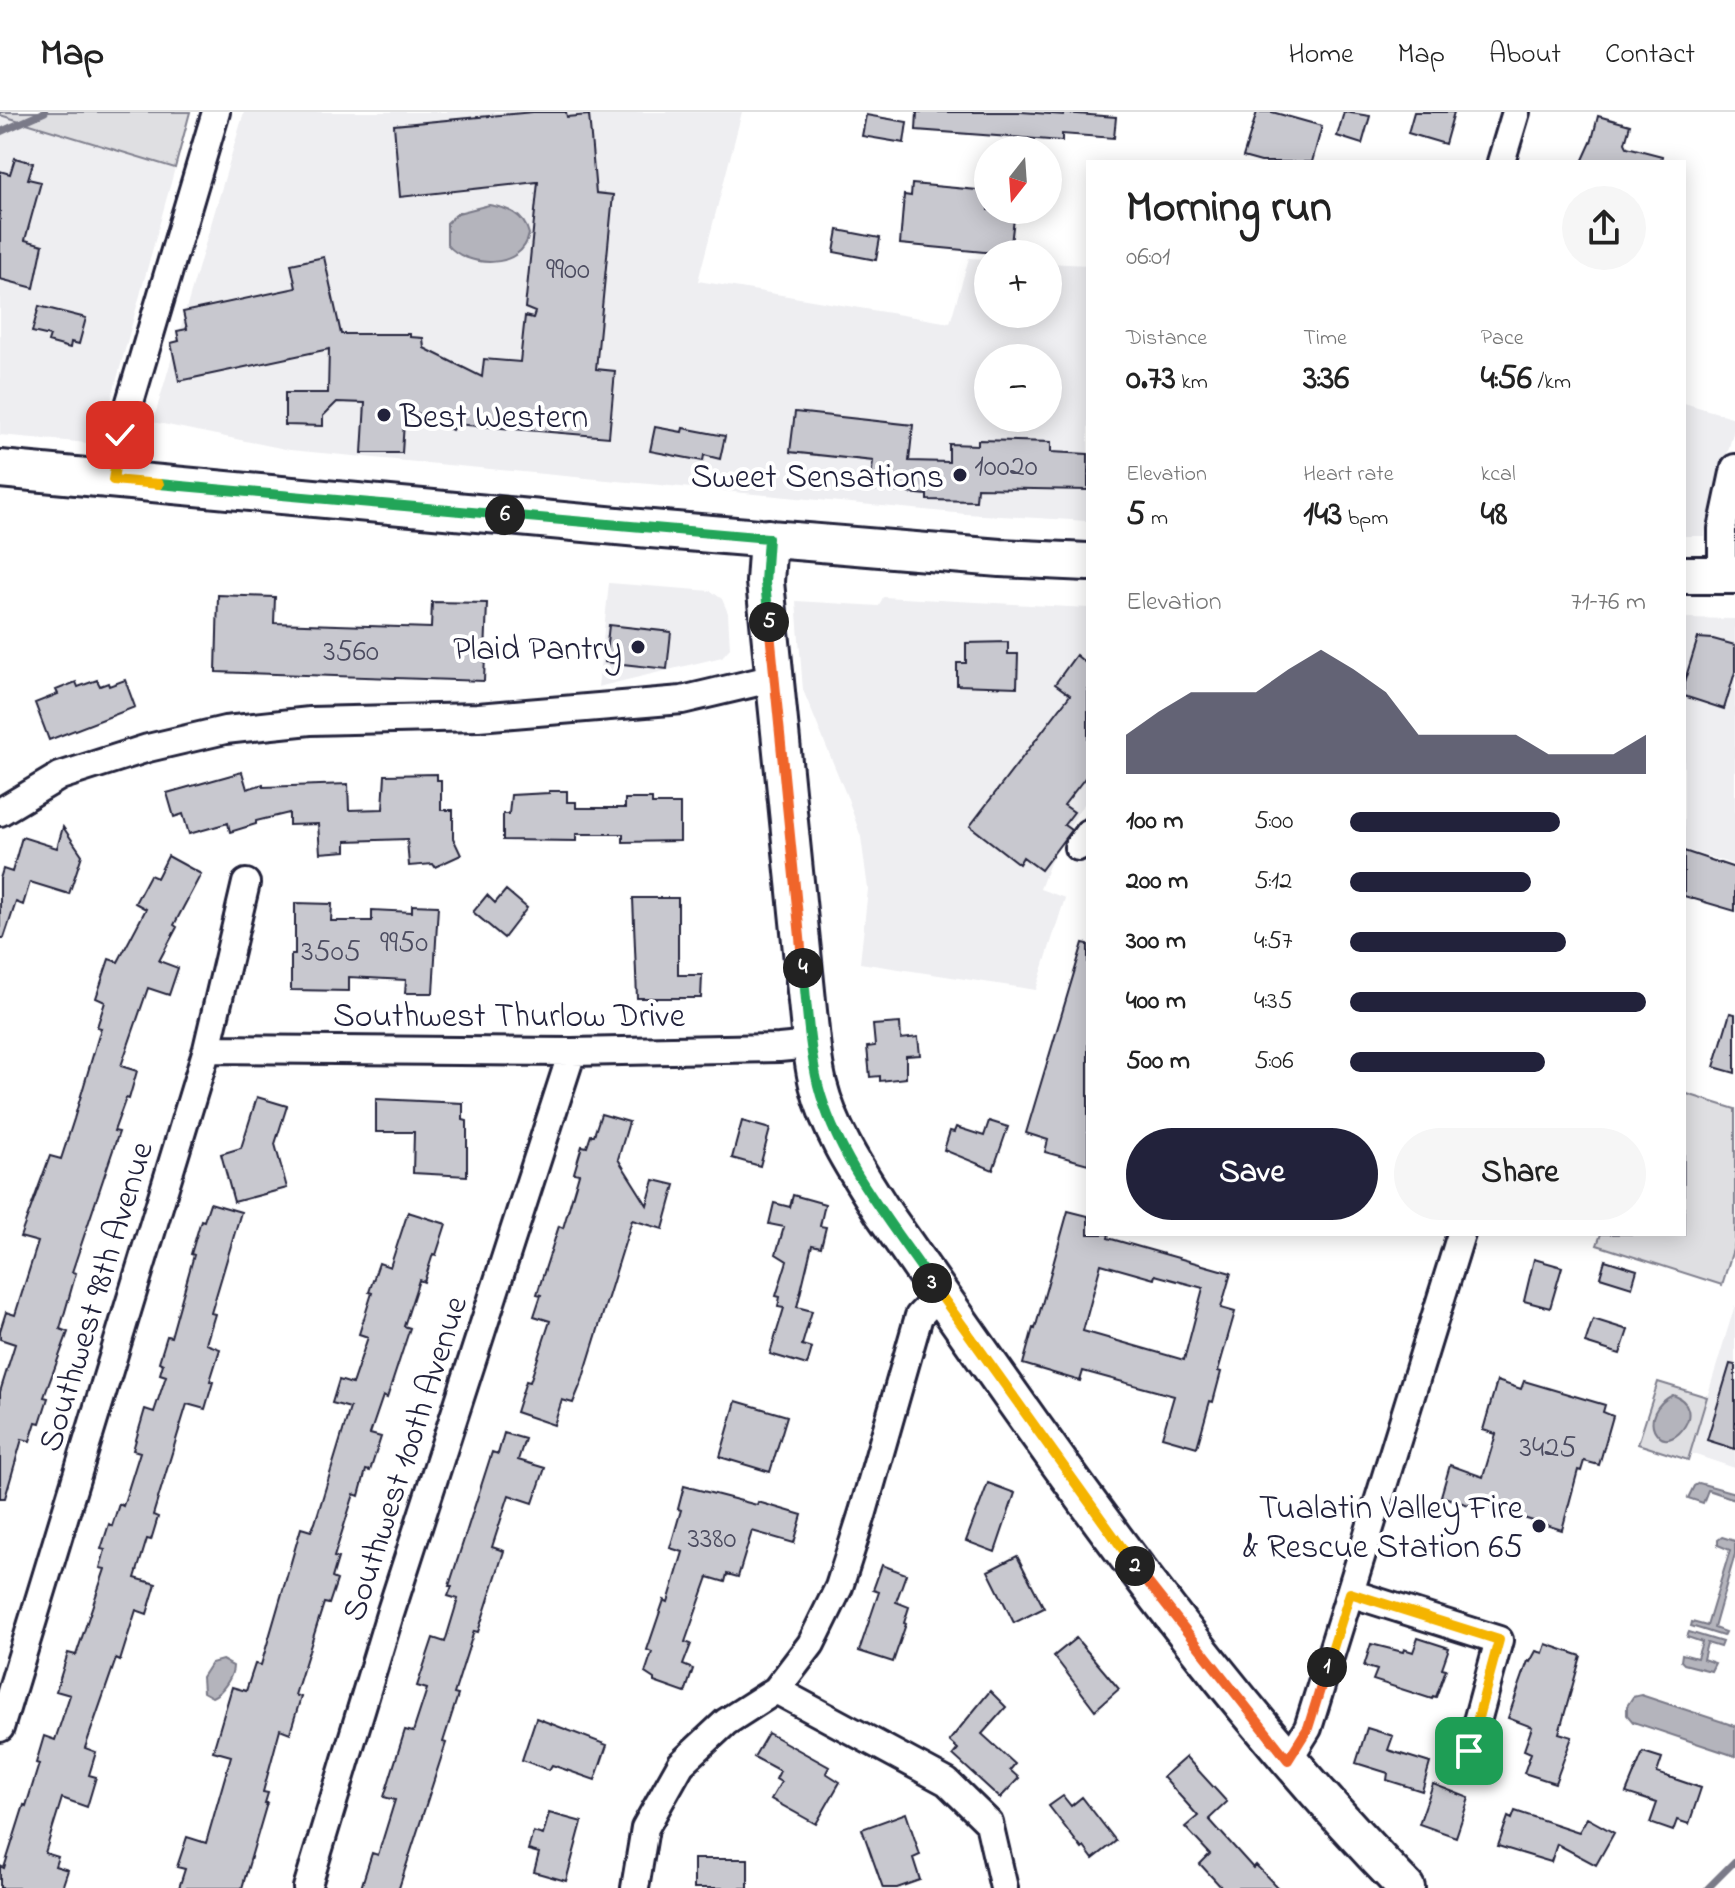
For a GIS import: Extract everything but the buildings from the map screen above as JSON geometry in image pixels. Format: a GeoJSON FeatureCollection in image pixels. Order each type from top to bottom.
{"type":"FeatureCollection","features":[{"type":"Feature","properties":{"kind":"main road"},"geometry":{"type":"LineString","coordinates":[[0,469],[1022,560],[1086,562]]}},
{"type":"Feature","properties":{"kind":"main road"},"geometry":{"type":"LineString","coordinates":[[768,538],[765,582],[811,1045],[819,1086],[831,1123],[849,1159],[940,1294],[1147,1582],[1288,1760],[1406,1888]]}},
{"type":"Feature","properties":{"kind":"main road"},"geometry":{"type":"LineString","coordinates":[[1686,575],[1729,575]]}},
{"type":"Feature","properties":{"kind":"street"},"geometry":{"type":"LineString","coordinates":[[113,480],[119,439],[216,112]]}},
{"type":"Feature","properties":{"kind":"street"},"geometry":{"type":"LineString","coordinates":[[1502,160],[1516,112]]}},
{"type":"Feature","properties":{"kind":"street"},"geometry":{"type":"LineString","coordinates":[[1729,575],[1722,529],[1735,468]]}},
{"type":"Feature","properties":{"kind":"street"},"geometry":{"type":"LineString","coordinates":[[0,812],[60,776],[148,748],[225,730],[310,721],[478,717],[682,700],[775,678]]}},
{"type":"Feature","properties":{"kind":"street","name":"Southwest 98th Avenue"},"geometry":{"type":"LineString","coordinates":[[0,1728],[207,1049],[246,883]]}},
{"type":"Feature","properties":{"kind":"street","name":"Southwest Thurlow Drive"},"geometry":{"type":"LineString","coordinates":[[207,1049],[572,1052],[811,1045]]}},
{"type":"Feature","properties":{"kind":"street","name":"Southwest 100th Avenue"},"geometry":{"type":"LineString","coordinates":[[307,1888],[394,1599],[572,1052]]}},
{"type":"Feature","properties":{"kind":"street"},"geometry":{"type":"LineString","coordinates":[[1288,1760],[1308,1728],[1460,1236]]}},
{"type":"Feature","properties":{"kind":"street"},"geometry":{"type":"LineString","coordinates":[[635,1888],[645,1828],[681,1764],[726,1722],[776,1690],[811,1644],[839,1587],[919,1316],[940,1294]]}},
{"type":"Feature","properties":{"kind":"street"},"geometry":{"type":"LineString","coordinates":[[1350,1593],[1499,1640],[1469,1751]]}},
{"type":"Feature","properties":{"kind":"street"},"geometry":{"type":"LineString","coordinates":[[776,1690],[947,1782],[989,1823],[1004,1888]]}},
{"type":"Feature","properties":{"kind":"shaded area"},"geometry":{"type":"Polygon","coordinates":[[[0,112],[190,112],[175,168],[0,115],[0,112]]]}},
{"type":"Feature","properties":{"kind":"shaded area"},"geometry":{"type":"Polygon","coordinates":[[[244,112],[742,112],[698,281],[950,323],[969,258],[974,258],[974,328],[1062,328],[1062,264],[1086,265],[1086,521],[966,514],[290,450],[153,422],[244,112]]]}},
{"type":"Feature","properties":{"kind":"shaded area"},"geometry":{"type":"Polygon","coordinates":[[[0,115],[175,168],[99,444],[0,435],[0,115]]]}},
{"type":"Feature","properties":{"kind":"shaded area"},"geometry":{"type":"Polygon","coordinates":[[[489,205],[509,210],[523,221],[529,234],[524,246],[516,255],[492,262],[467,258],[456,252],[447,244],[447,223],[458,213],[489,205]]]}},
{"type":"Feature","properties":{"kind":"shaded area"},"geometry":{"type":"Polygon","coordinates":[[[1686,404],[1735,418],[1704,536],[1686,536],[1686,404]]]}},
{"type":"Feature","properties":{"kind":"shaded area"},"geometry":{"type":"Polygon","coordinates":[[[609,583],[711,591],[722,599],[728,613],[730,648],[722,657],[598,687],[609,583]]]}},
{"type":"Feature","properties":{"kind":"shaded area"},"geometry":{"type":"Polygon","coordinates":[[[883,597],[1086,608],[1086,802],[1050,863],[1040,889],[1065,898],[1036,990],[860,963],[868,889],[861,837],[803,690],[796,601],[879,606],[883,597]]]}},
{"type":"Feature","properties":{"kind":"shaded area"},"geometry":{"type":"Polygon","coordinates":[[[1686,618],[1735,619],[1735,865],[1686,850],[1686,618]]]}},
{"type":"Feature","properties":{"kind":"shaded area"},"geometry":{"type":"Polygon","coordinates":[[[1686,1094],[1735,1109],[1735,1243],[1722,1285],[1597,1245],[1600,1236],[1686,1236],[1686,1094]]]}},
{"type":"Feature","properties":{"kind":"shaded area"},"geometry":{"type":"Polygon","coordinates":[[[1735,1305],[1735,1468],[1690,1453],[1735,1305]]]}},
{"type":"Feature","properties":{"kind":"shaded area"},"geometry":{"type":"Polygon","coordinates":[[[1658,1382],[1707,1397],[1688,1460],[1638,1444],[1658,1382]]]}},
{"type":"Feature","properties":{"kind":"shaded area"},"geometry":{"type":"Polygon","coordinates":[[[1673,1395],[1683,1401],[1688,1409],[1688,1418],[1679,1433],[1665,1439],[1655,1430],[1653,1418],[1662,1402],[1673,1395]]]}},
{"type":"Feature","properties":{"kind":"shaded area"},"geometry":{"type":"Polygon","coordinates":[[[1699,1483],[1735,1493],[1735,1499],[1708,1490],[1703,1503],[1688,1498],[1699,1483]]]}},
{"type":"Feature","properties":{"kind":"shaded area"},"geometry":{"type":"Polygon","coordinates":[[[1722,1537],[1735,1541],[1735,1554],[1714,1628],[1725,1632],[1723,1636],[1691,1626],[1692,1622],[1707,1626],[1730,1550],[1718,1545],[1722,1537]]]}},
{"type":"Feature","properties":{"kind":"shaded area"},"geometry":{"type":"Polygon","coordinates":[[[1689,1632],[1722,1642],[1720,1647],[1707,1643],[1703,1659],[1715,1663],[1711,1671],[1681,1661],[1682,1654],[1697,1658],[1702,1642],[1687,1637],[1689,1632]]]}},
{"type":"Feature","properties":{"kind":"shaded area"},"geometry":{"type":"Polygon","coordinates":[[[222,1660],[233,1666],[233,1670],[223,1688],[212,1697],[203,1692],[202,1677],[211,1663],[222,1660]]]}},
{"type":"Feature","properties":{"kind":"shaded area"},"geometry":{"type":"Polygon","coordinates":[[[1641,1695],[1735,1726],[1735,1756],[1633,1722],[1627,1715],[1627,1706],[1633,1697],[1641,1695]]]}},
{"type":"Feature","properties":{"kind":"waterway"},"geometry":{"type":"LineString","coordinates":[[0,132],[45,112]]}},
{"type":"Feature","properties":{"kind":"waterway"},"geometry":{"type":"LineString","coordinates":[[1708,1888],[1735,1861]]}},
{"type":"Feature","properties":{"kind":"place","name":"Best Western"},"geometry":{"type":"Point","coordinates":[384,415]}},
{"type":"Feature","properties":{"kind":"place","name":"Sweet Sensations"},"geometry":{"type":"Point","coordinates":[960,475]}},
{"type":"Feature","properties":{"kind":"place","name":"Plaid Pantry"},"geometry":{"type":"Point","coordinates":[638,647]}},
{"type":"Feature","properties":{"kind":"place","name":"Tualatin Valley Fire & Rescue Station 65"},"geometry":{"type":"Point","coordinates":[1539,1526]}},
{"type":"Feature","properties":{"kind":"route"},"geometry":{"type":"LineString","coordinates":[[120,435],[113,480],[768,538],[765,582],[811,1045],[819,1086],[831,1123],[849,1159],[884,1214],[1073,1481],[1188,1636],[1288,1760],[1308,1728],[1350,1593],[1499,1640],[1469,1751]]}}]}
